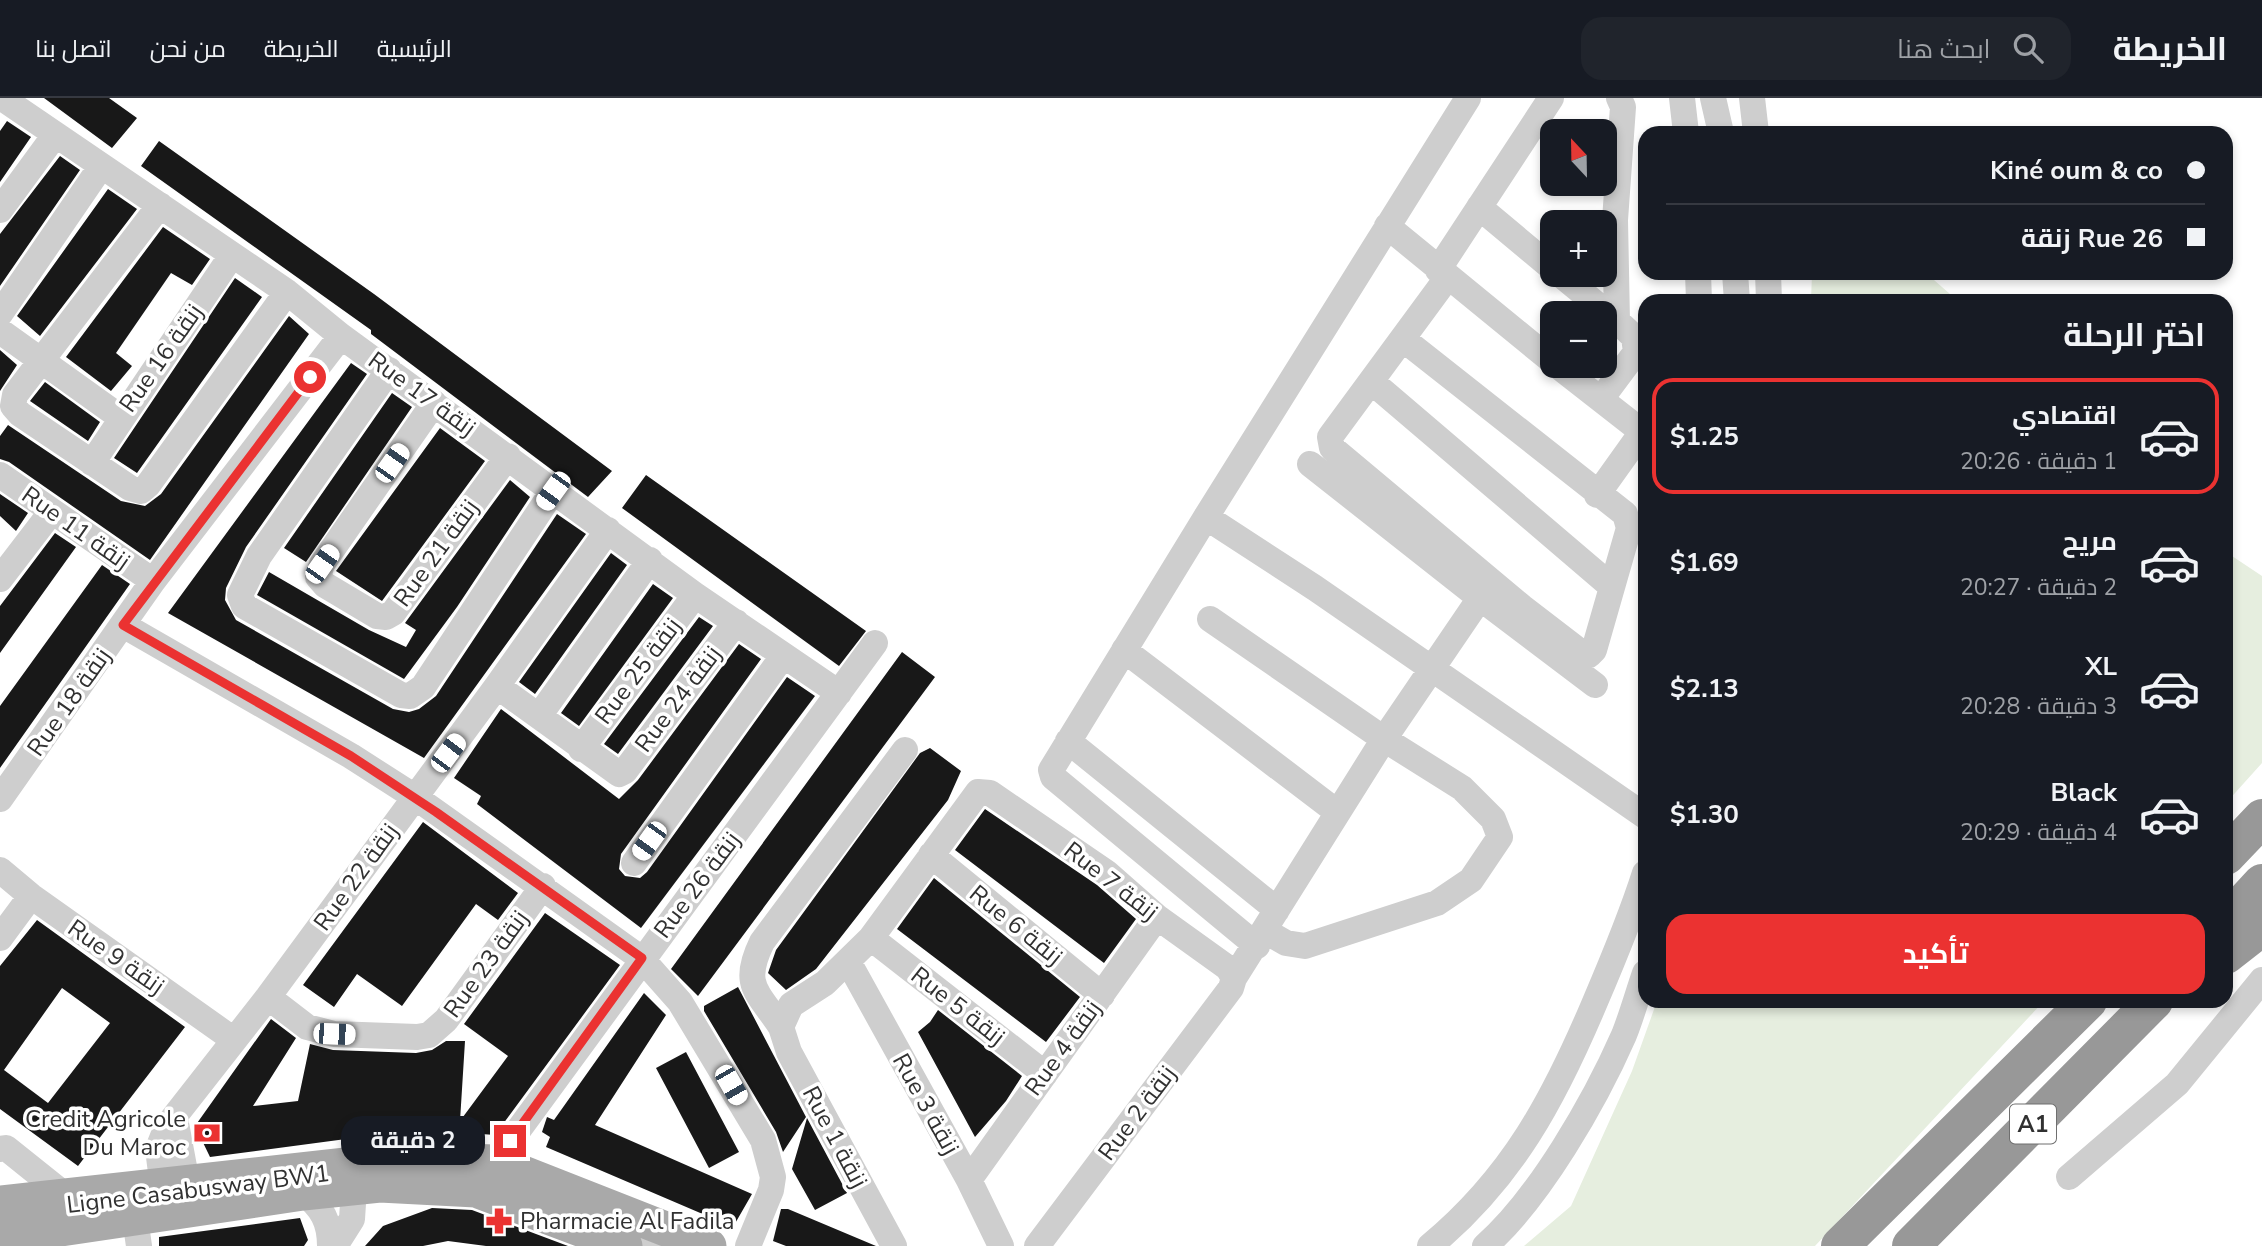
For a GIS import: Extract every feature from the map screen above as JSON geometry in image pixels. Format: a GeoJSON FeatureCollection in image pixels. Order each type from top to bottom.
{"type":"FeatureCollection","features":[{"type":"Feature","properties":{"kind":"highway"},"geometry":{"type":"LineString","coordinates":[[2233,849],[2262,818]]}},
{"type":"Feature","properties":{"kind":"highway"},"geometry":{"type":"LineString","coordinates":[[2233,914],[2262,883]]}},
{"type":"Feature","properties":{"kind":"highway"},"geometry":{"type":"LineString","coordinates":[[2233,950],[2262,927]]}},
{"type":"Feature","properties":{"kind":"highway","name":"A1"},"geometry":{"type":"LineString","coordinates":[[1840,1246],[2081,1008]]}},
{"type":"Feature","properties":{"kind":"highway","name":"A1"},"geometry":{"type":"LineString","coordinates":[[1911,1246],[2148,1008]]}},
{"type":"Feature","properties":{"kind":"highway"},"geometry":{"type":"LineString","coordinates":[[2116,1042],[2159,1008]]}},
{"type":"Feature","properties":{"kind":"main road"},"geometry":{"type":"LineString","coordinates":[[0,1238],[400,1159],[495,1162],[709,1246]]}},
{"type":"Feature","properties":{"kind":"main road"},"geometry":{"type":"LineString","coordinates":[[0,1203],[66,1196],[169,1203],[380,1185],[476,1190],[625,1246]]}},
{"type":"Feature","properties":{"kind":"street"},"geometry":{"type":"LineString","coordinates":[[1210,619],[1384,739],[1462,788],[1493,818],[1500,837],[1471,880],[1437,903],[1305,946],[1286,943],[1053,778],[1051,770],[1468,98]]}},
{"type":"Feature","properties":{"kind":"street"},"geometry":{"type":"LineString","coordinates":[[1403,339],[1597,495],[1625,514],[1629,521],[1594,650],[1584,654],[1522,607],[1332,448],[1331,437],[1403,339],[1479,207],[1551,98]]}},
{"type":"Feature","properties":{"kind":"street"},"geometry":{"type":"LineString","coordinates":[[1617,301],[1615,220],[1623,107],[1619,98]]}},
{"type":"Feature","properties":{"kind":"street"},"geometry":{"type":"LineString","coordinates":[[1682,98],[1685,126]]}},
{"type":"Feature","properties":{"kind":"street"},"geometry":{"type":"LineString","coordinates":[[1713,98],[1719,126]]}},
{"type":"Feature","properties":{"kind":"street"},"geometry":{"type":"LineString","coordinates":[[1752,98],[1755,126]]}},
{"type":"Feature","properties":{"kind":"street","name":"Rue 17 زنقة"},"geometry":{"type":"LineString","coordinates":[[2,102],[160,205],[286,292],[341,337],[508,456],[695,595],[839,693]]}},
{"type":"Feature","properties":{"kind":"street"},"geometry":{"type":"LineString","coordinates":[[0,210],[55,135]]}},
{"type":"Feature","properties":{"kind":"street"},"geometry":{"type":"LineString","coordinates":[[0,314],[100,168]]}},
{"type":"Feature","properties":{"kind":"street"},"geometry":{"type":"LineString","coordinates":[[160,205],[15,395],[13,406],[19,414],[130,488],[141,491],[286,292]]}},
{"type":"Feature","properties":{"kind":"street"},"geometry":{"type":"LineString","coordinates":[[1479,207],[1540,258]]}},
{"type":"Feature","properties":{"kind":"street"},"geometry":{"type":"LineString","coordinates":[[1387,226],[1442,274],[1540,352]]}},
{"type":"Feature","properties":{"kind":"street","name":"Rue 16 زنقة"},"geometry":{"type":"LineString","coordinates":[[92,463],[120,417],[232,255]]}},
{"type":"Feature","properties":{"kind":"street"},"geometry":{"type":"LineString","coordinates":[[1576,287],[1593,301]]}},
{"type":"Feature","properties":{"kind":"street"},"geometry":{"type":"LineString","coordinates":[[1617,321],[1634,337],[1636,352],[1617,378]]}},
{"type":"Feature","properties":{"kind":"street"},"geometry":{"type":"LineString","coordinates":[[0,331],[120,417]]}},
{"type":"Feature","properties":{"kind":"street","name":"Rue 18 زنقة"},"geometry":{"type":"LineString","coordinates":[[0,799],[153,581],[341,337]]}},
{"type":"Feature","properties":{"kind":"street"},"geometry":{"type":"LineString","coordinates":[[389,370],[259,556],[240,595],[244,606],[401,695],[410,696],[423,687],[553,491]]}},
{"type":"Feature","properties":{"kind":"street"},"geometry":{"type":"LineString","coordinates":[[1574,378],[1638,428]]}},
{"type":"Feature","properties":{"kind":"street"},"geometry":{"type":"LineString","coordinates":[[1601,399],[1617,378]]}},
{"type":"Feature","properties":{"kind":"street"},"geometry":{"type":"LineString","coordinates":[[1372,382],[1611,586]]}},
{"type":"Feature","properties":{"kind":"street","name":"Rue 21 زنقة"},"geometry":{"type":"LineString","coordinates":[[435,403],[322,564],[318,577],[325,585],[377,616],[386,617],[393,613],[508,456]]}},
{"type":"Feature","properties":{"kind":"street"},"geometry":{"type":"LineString","coordinates":[[1597,495],[1638,441]]}},
{"type":"Feature","properties":{"kind":"street"},"geometry":{"type":"LineString","coordinates":[[1310,464],[1595,685]]}},
{"type":"Feature","properties":{"kind":"street","name":"Rue 11 زنقة"},"geometry":{"type":"LineString","coordinates":[[0,475],[153,581]]}},
{"type":"Feature","properties":{"kind":"street"},"geometry":{"type":"LineString","coordinates":[[0,579],[51,511]]}},
{"type":"Feature","properties":{"kind":"street"},"geometry":{"type":"LineString","coordinates":[[1206,517],[1638,811]]}},
{"type":"Feature","properties":{"kind":"street","name":"Rue 22 زنقة"},"geometry":{"type":"LineString","coordinates":[[169,1203],[159,1142],[497,686],[608,530]]}},
{"type":"Feature","properties":{"kind":"street"},"geometry":{"type":"LineString","coordinates":[[539,716],[650,560]]}},
{"type":"Feature","properties":{"kind":"street","name":"Rue 25 زنقة"},"geometry":{"type":"LineString","coordinates":[[581,749],[695,595]]}},
{"type":"Feature","properties":{"kind":"street","name":"Rue 2 زنقة"},"geometry":{"type":"LineString","coordinates":[[1037,1246],[1231,988],[1234,978],[1337,812],[1480,597]]}},
{"type":"Feature","properties":{"kind":"street","name":"Rue 24 زنقة"},"geometry":{"type":"LineString","coordinates":[[581,749],[619,774],[625,771],[736,622]]}},
{"type":"Feature","properties":{"kind":"street"},"geometry":{"type":"LineString","coordinates":[[123,625],[306,729],[415,797],[642,958],[680,1002],[701,1033],[763,1140],[773,1177],[768,1200],[748,1246]]}},
{"type":"Feature","properties":{"kind":"street","name":"Rue 26 زنقة"},"geometry":{"type":"LineString","coordinates":[[495,1162],[875,643]]}},
{"type":"Feature","properties":{"kind":"street"},"geometry":{"type":"LineString","coordinates":[[1124,650],[1337,812]]}},
{"type":"Feature","properties":{"kind":"street"},"geometry":{"type":"LineString","coordinates":[[634,863],[783,656]]}},
{"type":"Feature","properties":{"kind":"street"},"geometry":{"type":"LineString","coordinates":[[497,686],[581,749]]}},
{"type":"Feature","properties":{"kind":"street"},"geometry":{"type":"LineString","coordinates":[[1068,741],[1266,929]]}},
{"type":"Feature","properties":{"kind":"street","name":"Rue 1 زنقة"},"geometry":{"type":"LineString","coordinates":[[894,1246],[789,1052],[782,1027],[754,987],[750,970],[762,942],[905,750]]}},
{"type":"Feature","properties":{"kind":"street","name":"Rue 7 زنقة"},"geometry":{"type":"LineString","coordinates":[[931,855],[982,790],[1107,873],[1157,917],[1228,968],[1234,978]]}},
{"type":"Feature","properties":{"kind":"street"},"geometry":{"type":"LineString","coordinates":[[782,1027],[791,1005],[825,984],[849,963],[871,938],[931,855]]}},
{"type":"Feature","properties":{"kind":"street","name":"Rue 6 زنقة"},"geometry":{"type":"LineString","coordinates":[[931,855],[1102,995]]}},
{"type":"Feature","properties":{"kind":"street","name":"Rue 9 زنقة"},"geometry":{"type":"LineString","coordinates":[[0,870],[31,896],[234,1040]]}},
{"type":"Feature","properties":{"kind":"street","name":"Rue 23 زنقة"},"geometry":{"type":"LineString","coordinates":[[268,997],[316,1031],[388,1037],[429,1035],[446,1020],[543,886]]}},
{"type":"Feature","properties":{"kind":"street"},"geometry":{"type":"LineString","coordinates":[[1430,1246],[1475,1207],[1534,1128],[1564,1074],[1638,890]]}},
{"type":"Feature","properties":{"kind":"street"},"geometry":{"type":"LineString","coordinates":[[0,938],[31,896]]}},
{"type":"Feature","properties":{"kind":"street","name":"Rue 4 زنقة"},"geometry":{"type":"LineString","coordinates":[[968,1180],[1157,917]]}},
{"type":"Feature","properties":{"kind":"street","name":"Rue 5 زنقة"},"geometry":{"type":"LineString","coordinates":[[871,938],[1045,1074]]}},
{"type":"Feature","properties":{"kind":"street","name":"Rue 3 زنقة"},"geometry":{"type":"LineString","coordinates":[[849,963],[968,1180],[1001,1246]]}},
{"type":"Feature","properties":{"kind":"street"},"geometry":{"type":"LineString","coordinates":[[2069,1177],[2177,1084],[2262,981]]}},
{"type":"Feature","properties":{"kind":"street"},"geometry":{"type":"LineString","coordinates":[[1485,1246],[1521,1210],[1565,1143],[1624,1034],[1638,993]]}},
{"type":"Feature","properties":{"kind":"street"},"geometry":{"type":"LineString","coordinates":[[0,1149],[6,1148],[12,1163],[66,1196]]}},
{"type":"Feature","properties":{"kind":"street","name":"Ligne Casabusway BW1"},"geometry":{"type":"LineString","coordinates":[[169,1203],[341,1172],[392,1169],[488,1172],[553,1195],[675,1246]]}},
{"type":"Feature","properties":{"kind":"street","name":"Ligne Casabusway BW1"},"geometry":{"type":"LineString","coordinates":[[0,1216],[169,1203],[341,1177],[389,1174],[485,1176],[659,1246]]}},
{"type":"Feature","properties":{"kind":"street"},"geometry":{"type":"LineString","coordinates":[[332,1246],[352,1219],[354,1188]]}},
{"type":"Feature","properties":{"kind":"street"},"geometry":{"type":"LineString","coordinates":[[303,1193],[320,1208],[326,1218],[332,1246]]}},
{"type":"Feature","properties":{"kind":"green space"},"geometry":{"type":"Polygon","coordinates":[[[1812,280],[1934,280],[1950,294],[1811,294],[1812,280]]]}},
{"type":"Feature","properties":{"kind":"green space"},"geometry":{"type":"Polygon","coordinates":[[[2233,557],[2262,576],[2262,763],[2233,795],[2233,557]]]}},
{"type":"Feature","properties":{"kind":"green space"},"geometry":{"type":"Polygon","coordinates":[[[1654,1008],[2037,1008],[1815,1246],[1524,1246],[1571,1206],[1632,1071],[1654,1008]]]}},
{"type":"Feature","properties":{"kind":"building"},"geometry":{"type":"Polygon","coordinates":[[[44,98],[109,98],[137,118],[112,148],[44,98]]]}},
{"type":"Feature","properties":{"kind":"building"},"geometry":{"type":"Polygon","coordinates":[[[7,121],[31,137],[0,182],[0,131],[7,121]]]}},
{"type":"Feature","properties":{"kind":"building"},"geometry":{"type":"Polygon","coordinates":[[[159,141],[374,294],[612,471],[588,497],[371,334],[371,330],[141,166],[159,141]]]}},
{"type":"Feature","properties":{"kind":"building"},"geometry":{"type":"Polygon","coordinates":[[[60,156],[80,170],[0,286],[0,234],[60,156]]]}},
{"type":"Feature","properties":{"kind":"building"},"geometry":{"type":"Polygon","coordinates":[[[108,189],[137,209],[40,336],[17,316],[108,189]]]}},
{"type":"Feature","properties":{"kind":"building"},"geometry":{"type":"Polygon","coordinates":[[[163,227],[210,259],[192,285],[171,273],[116,353],[132,366],[111,391],[66,357],[163,227]]]}},
{"type":"Feature","properties":{"kind":"building"},"geometry":{"type":"Polygon","coordinates":[[[235,278],[262,297],[137,473],[114,458],[235,278]]]}},
{"type":"Feature","properties":{"kind":"building"},"geometry":{"type":"Polygon","coordinates":[[[289,316],[309,334],[150,560],[9,462],[0,459],[0,436],[8,425],[121,501],[145,506],[161,494],[289,316]]]}},
{"type":"Feature","properties":{"kind":"building"},"geometry":{"type":"Polygon","coordinates":[[[0,350],[17,365],[0,391],[0,350]]]}},
{"type":"Feature","properties":{"kind":"building"},"geometry":{"type":"Polygon","coordinates":[[[351,363],[367,374],[246,547],[226,588],[225,600],[236,620],[393,709],[409,712],[419,709],[436,696],[557,514],[586,534],[424,758],[168,613],[351,363]]]}},
{"type":"Feature","properties":{"kind":"building"},"geometry":{"type":"Polygon","coordinates":[[[45,382],[100,422],[88,441],[30,401],[45,382]]]}},
{"type":"Feature","properties":{"kind":"building"},"geometry":{"type":"Polygon","coordinates":[[[392,393],[412,407],[306,562],[284,548],[392,393]]]}},
{"type":"Feature","properties":{"kind":"building"},"geometry":{"type":"Polygon","coordinates":[[[440,428],[485,461],[382,601],[336,571],[440,428]]]}},
{"type":"Feature","properties":{"kind":"building"},"geometry":{"type":"Polygon","coordinates":[[[646,475],[866,631],[839,666],[622,508],[646,475]]]}},
{"type":"Feature","properties":{"kind":"building"},"geometry":{"type":"Polygon","coordinates":[[[510,480],[530,497],[457,607],[404,679],[257,595],[269,572],[369,630],[406,647],[416,630],[405,623],[510,480]]]}},
{"type":"Feature","properties":{"kind":"building"},"geometry":{"type":"Polygon","coordinates":[[[0,494],[28,513],[16,531],[0,516],[0,494]]]}},
{"type":"Feature","properties":{"kind":"building"},"geometry":{"type":"Polygon","coordinates":[[[55,533],[76,547],[0,653],[0,606],[55,533]]]}},
{"type":"Feature","properties":{"kind":"building"},"geometry":{"type":"Polygon","coordinates":[[[611,553],[627,565],[535,694],[519,682],[611,553]]]}},
{"type":"Feature","properties":{"kind":"building"},"geometry":{"type":"Polygon","coordinates":[[[102,565],[130,584],[0,768],[0,706],[102,565]]]}},
{"type":"Feature","properties":{"kind":"building"},"geometry":{"type":"Polygon","coordinates":[[[653,584],[673,598],[579,726],[561,713],[653,584]]]}},
{"type":"Feature","properties":{"kind":"building"},"geometry":{"type":"Polygon","coordinates":[[[699,617],[713,626],[618,754],[604,744],[699,617]]]}},
{"type":"Feature","properties":{"kind":"building"},"geometry":{"type":"Polygon","coordinates":[[[739,644],[761,659],[621,854],[619,869],[625,876],[640,878],[647,872],[787,677],[815,696],[641,928],[477,804],[481,796],[454,778],[501,709],[619,799],[638,780],[739,644]]]}},
{"type":"Feature","properties":{"kind":"building"},"geometry":{"type":"Polygon","coordinates":[[[902,652],[935,677],[698,996],[671,969],[902,652]]]}},
{"type":"Feature","properties":{"kind":"building"},"geometry":{"type":"Polygon","coordinates":[[[930,748],[961,771],[948,800],[816,969],[786,990],[768,973],[776,950],[920,753],[930,748]]]}},
{"type":"Feature","properties":{"kind":"building"},"geometry":{"type":"Polygon","coordinates":[[[985,809],[1097,885],[1136,919],[1104,963],[955,850],[985,809]]]}},
{"type":"Feature","properties":{"kind":"building"},"geometry":{"type":"Polygon","coordinates":[[[423,822],[518,893],[498,920],[476,904],[402,1006],[357,974],[334,1007],[303,985],[423,822]]]}},
{"type":"Feature","properties":{"kind":"building"},"geometry":{"type":"Polygon","coordinates":[[[934,878],[1080,997],[1046,1042],[897,929],[934,878]]]}},
{"type":"Feature","properties":{"kind":"building"},"geometry":{"type":"Polygon","coordinates":[[[545,913],[620,965],[495,1135],[454,1132],[346,1139],[210,1157],[195,1126],[271,1019],[296,1038],[253,1106],[298,1101],[310,1044],[333,1050],[416,1053],[432,1050],[446,1041],[465,1041],[460,1121],[508,1056],[464,1024],[545,913]]]}},
{"type":"Feature","properties":{"kind":"building"},"geometry":{"type":"Polygon","coordinates":[[[37,920],[185,1027],[78,1166],[0,1109],[0,966],[37,920]],[[62,988],[4,1070],[48,1103],[110,1023],[62,988]]]}},
{"type":"Feature","properties":{"kind":"building"},"geometry":{"type":"Polygon","coordinates":[[[738,987],[806,1117],[783,1152],[776,1132],[704,1011],[704,1006],[738,987]]]}},
{"type":"Feature","properties":{"kind":"building"},"geometry":{"type":"Polygon","coordinates":[[[644,993],[666,1015],[595,1125],[752,1194],[733,1227],[546,1147],[550,1137],[542,1132],[547,1117],[554,1120],[644,993]]]}},
{"type":"Feature","properties":{"kind":"building"},"geometry":{"type":"Polygon","coordinates":[[[938,1010],[1022,1076],[1006,1101],[975,1137],[918,1032],[930,1022],[938,1010]]]}},
{"type":"Feature","properties":{"kind":"building"},"geometry":{"type":"Polygon","coordinates":[[[686,1052],[739,1152],[709,1168],[656,1068],[686,1052]]]}},
{"type":"Feature","properties":{"kind":"building"},"geometry":{"type":"Polygon","coordinates":[[[807,1118],[847,1193],[815,1210],[792,1169],[807,1118]]]}},
{"type":"Feature","properties":{"kind":"building"},"geometry":{"type":"Polygon","coordinates":[[[432,1208],[472,1210],[568,1246],[486,1246],[448,1241],[423,1246],[365,1246],[383,1226],[432,1208]]]}},
{"type":"Feature","properties":{"kind":"building"},"geometry":{"type":"Polygon","coordinates":[[[781,1209],[788,1209],[876,1246],[786,1246],[773,1241],[781,1209]]]}},
{"type":"Feature","properties":{"kind":"building"},"geometry":{"type":"Polygon","coordinates":[[[300,1218],[308,1240],[304,1246],[159,1246],[159,1237],[300,1218]]]}},
{"type":"Feature","properties":{"kind":"place","name":"Credit Agricole Du Maroc"},"geometry":{"type":"Point","coordinates":[207,1133]}},
{"type":"Feature","properties":{"kind":"place","name":"Pharmacie Al Fadila"},"geometry":{"type":"Point","coordinates":[499,1221]}},
{"type":"Feature","properties":{"kind":"route"},"geometry":{"type":"LineString","coordinates":[[310,377],[153,581],[123,625],[295,722],[415,797],[642,958],[510,1141]]}}]}
